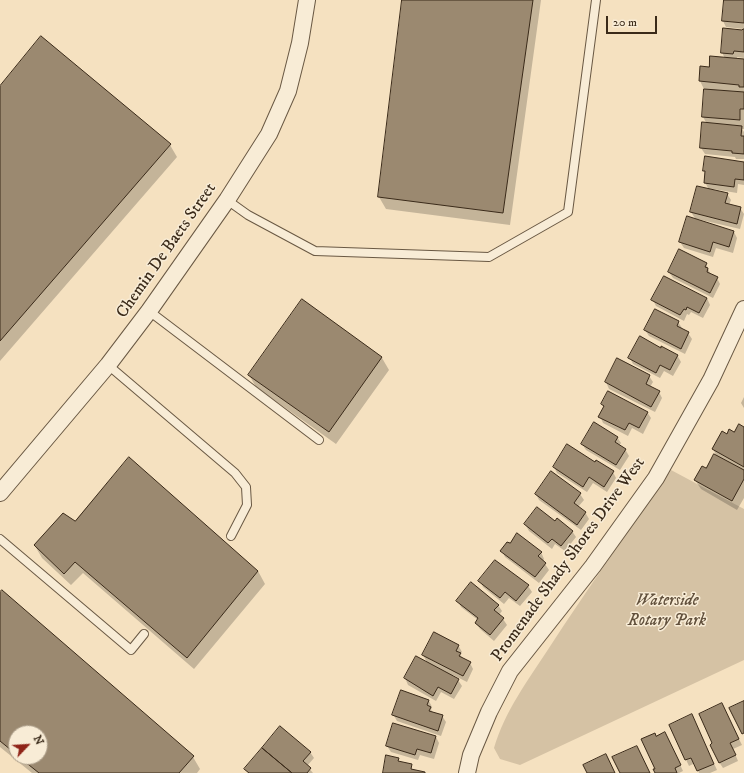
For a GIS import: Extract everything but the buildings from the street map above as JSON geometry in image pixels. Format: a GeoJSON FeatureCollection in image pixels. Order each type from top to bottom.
{"type":"FeatureCollection","features":[{"type":"Feature","properties":{"kind":"street","name":"Chemin De Baets Street"},"geometry":{"type":"LineString","coordinates":[[0,494],[108,365],[149,311],[227,200],[269,134],[288,91],[300,43],[307,0]]}},
{"type":"Feature","properties":{"kind":"street","name":"Promenade Shady Shores Drive West"},"geometry":{"type":"LineString","coordinates":[[467,773],[488,712],[510,671],[593,566],[656,478],[711,380],[744,309]]}},
{"type":"Feature","properties":{"kind":"lane"},"geometry":{"type":"LineString","coordinates":[[227,200],[248,215],[315,251],[489,257],[568,212],[596,0]]}},
{"type":"Feature","properties":{"kind":"lane"},"geometry":{"type":"LineString","coordinates":[[149,311],[319,440]]}},
{"type":"Feature","properties":{"kind":"lane"},"geometry":{"type":"LineString","coordinates":[[108,365],[235,473],[246,487],[247,505],[231,536]]}},
{"type":"Feature","properties":{"kind":"lane"},"geometry":{"type":"LineString","coordinates":[[0,539],[131,650],[144,634]]}},
{"type":"Feature","properties":{"kind":"green space","name":"Waterside Rotary Park"},"geometry":{"type":"Polygon","coordinates":[[[671,470],[744,509],[744,660],[520,765],[500,759],[494,748],[504,721],[518,696],[579,603],[671,470]]]}}]}
